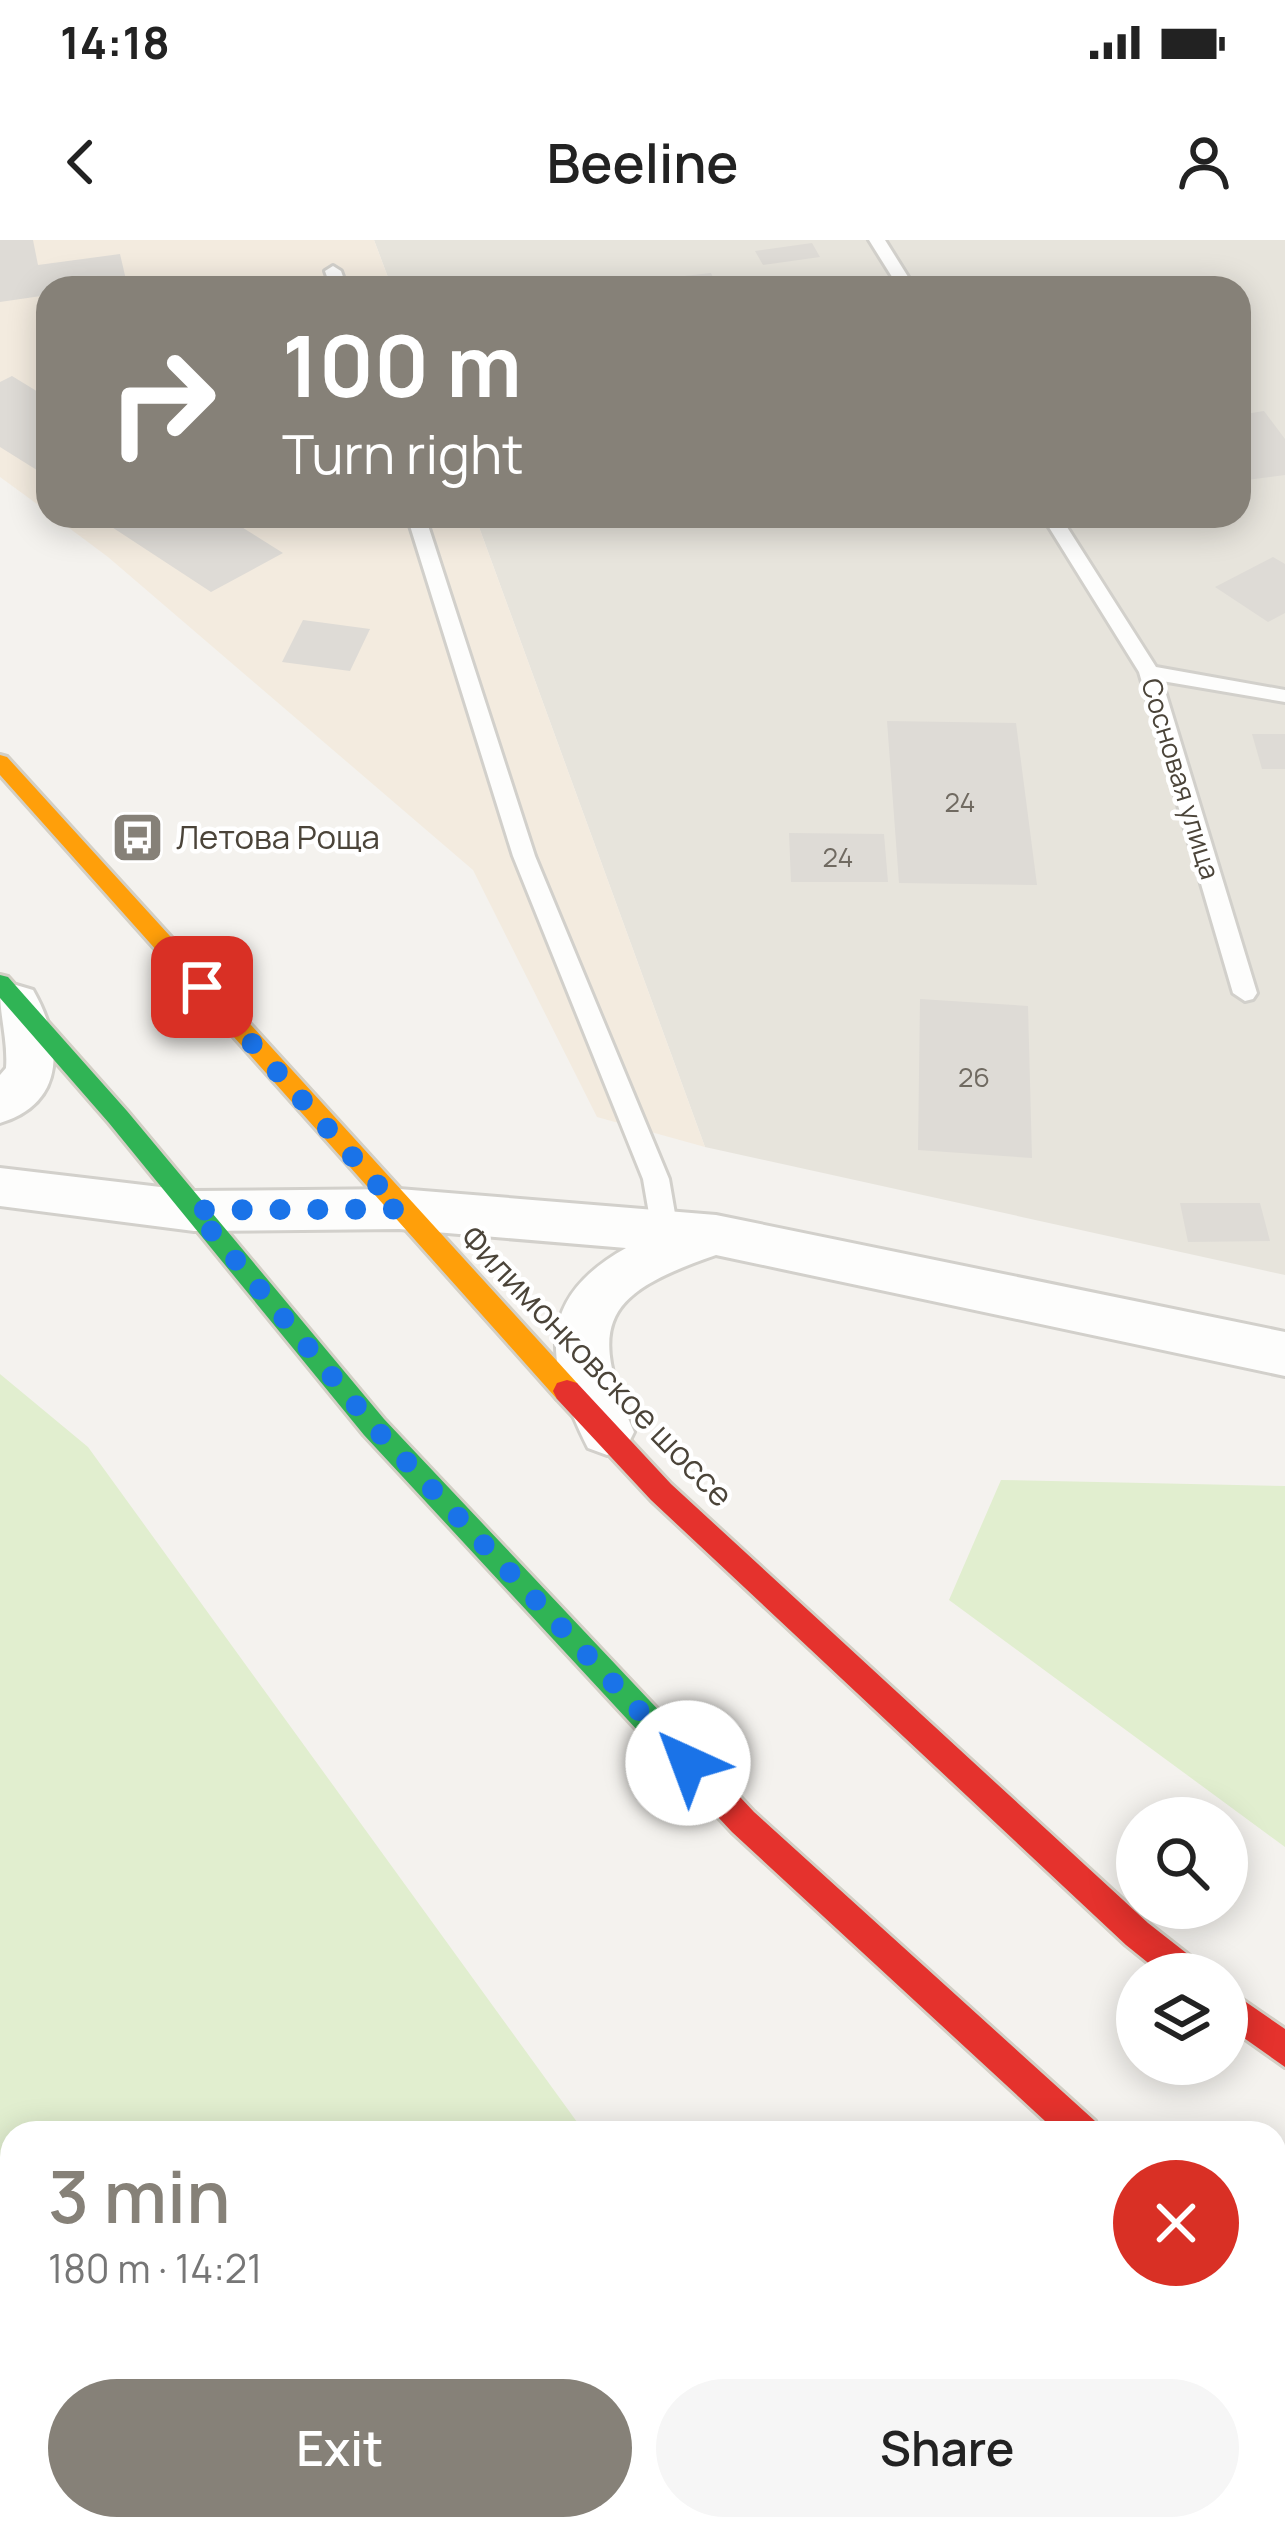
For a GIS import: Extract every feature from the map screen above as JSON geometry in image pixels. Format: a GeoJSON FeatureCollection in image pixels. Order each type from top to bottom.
{"type":"FeatureCollection","features":[{"type":"Feature","properties":{"kind":"main road","name":"Филимонковское шоссе"},"geometry":{"type":"LineString","coordinates":[[0,762],[399,1209],[678,1508],[1161,1953]]}},
{"type":"Feature","properties":{"kind":"main road"},"geometry":{"type":"LineString","coordinates":[[8,992],[374,1427],[743,1822],[1070,2121]]}},
{"type":"Feature","properties":{"kind":"main road"},"geometry":{"type":"LineString","coordinates":[[1248,2021],[1285,2050]]}},
{"type":"Feature","properties":{"kind":"street"},"geometry":{"type":"LineString","coordinates":[[0,1105],[31,1074],[32,1041],[8,992]]}},
{"type":"Feature","properties":{"kind":"street"},"geometry":{"type":"LineString","coordinates":[[0,1187],[194,1210],[399,1209],[691,1233],[1285,1354]]}},
{"type":"Feature","properties":{"kind":"street"},"geometry":{"type":"LineString","coordinates":[[609,1435],[584,1377],[580,1337],[595,1305],[620,1274],[691,1233]]}},
{"type":"Feature","properties":{"kind":"lane"},"geometry":{"type":"LineString","coordinates":[[877,240],[900,276]]}},
{"type":"Feature","properties":{"kind":"lane"},"geometry":{"type":"LineString","coordinates":[[420,528],[524,856],[650,1162],[691,1233]]}},
{"type":"Feature","properties":{"kind":"lane","name":"Сосновая улица"},"geometry":{"type":"LineString","coordinates":[[1059,528],[1149,672],[1245,993]]}},
{"type":"Feature","properties":{"kind":"lane"},"geometry":{"type":"LineString","coordinates":[[1149,672],[1285,696]]}},
{"type":"Feature","properties":{"kind":"shaded area"},"geometry":{"type":"Polygon","coordinates":[[[0,240],[374,240],[388,276],[36,276],[36,503],[0,477],[0,240]]]}},
{"type":"Feature","properties":{"kind":"shaded area"},"geometry":{"type":"Polygon","coordinates":[[[374,240],[1285,240],[1285,1275],[705,1147],[479,528],[1251,528],[1251,276],[388,276],[374,240]]]}},
{"type":"Feature","properties":{"kind":"shaded area"},"geometry":{"type":"Polygon","coordinates":[[[69,528],[479,528],[705,1147],[597,1117],[473,870],[69,528]]]}},
{"type":"Feature","properties":{"kind":"green space"},"geometry":{"type":"Polygon","coordinates":[[[0,1374],[88,1447],[576,2121],[0,2121],[0,1374]]]}},
{"type":"Feature","properties":{"kind":"green space"},"geometry":{"type":"Polygon","coordinates":[[[1001,1480],[1285,1486],[1285,1847],[1248,1820],[1248,1797],[1217,1797],[949,1600],[1001,1480]]]}},
{"type":"Feature","properties":{"kind":"building"},"geometry":{"type":"Polygon","coordinates":[[[0,240],[33,240],[38,265],[120,254],[125,276],[36,276],[36,297],[0,302],[0,240]]]}},
{"type":"Feature","properties":{"kind":"building"},"geometry":{"type":"Polygon","coordinates":[[[812,243],[820,257],[763,265],[755,251],[812,243]]]}},
{"type":"Feature","properties":{"kind":"building"},"geometry":{"type":"Polygon","coordinates":[[[12,376],[36,391],[36,470],[0,447],[0,382],[12,376]]]}},
{"type":"Feature","properties":{"kind":"building"},"geometry":{"type":"Polygon","coordinates":[[[1264,411],[1285,439],[1285,475],[1251,479],[1251,413],[1264,411]]]}},
{"type":"Feature","properties":{"kind":"building"},"geometry":{"type":"Polygon","coordinates":[[[113,528],[243,528],[283,553],[211,592],[113,528]]]}},
{"type":"Feature","properties":{"kind":"building"},"geometry":{"type":"Polygon","coordinates":[[[1273,557],[1285,564],[1285,613],[1268,622],[1215,587],[1273,557]]]}},
{"type":"Feature","properties":{"kind":"building"},"geometry":{"type":"Polygon","coordinates":[[[303,620],[370,629],[350,671],[282,662],[303,620]]]}},
{"type":"Feature","properties":{"kind":"building"},"geometry":{"type":"Polygon","coordinates":[[[887,721],[1016,723],[1037,885],[899,883],[887,721]]]}},
{"type":"Feature","properties":{"kind":"building"},"geometry":{"type":"Polygon","coordinates":[[[1252,734],[1285,734],[1285,769],[1262,769],[1252,734]]]}},
{"type":"Feature","properties":{"kind":"building"},"geometry":{"type":"Polygon","coordinates":[[[789,833],[884,834],[888,882],[791,882],[789,833]]]}},
{"type":"Feature","properties":{"kind":"building"},"geometry":{"type":"Polygon","coordinates":[[[920,999],[1028,1006],[1032,1158],[918,1150],[920,999]]]}},
{"type":"Feature","properties":{"kind":"building"},"geometry":{"type":"Polygon","coordinates":[[[1180,1203],[1260,1203],[1270,1241],[1188,1242],[1180,1203]]]}},
{"type":"Feature","properties":{"kind":"traffic: fast"},"geometry":{"type":"LineString","coordinates":[[0,983],[118,1117],[374,1427],[688,1763]]}},
{"type":"Feature","properties":{"kind":"traffic: slow"},"geometry":{"type":"LineString","coordinates":[[0,762],[567,1391]]}},
{"type":"Feature","properties":{"kind":"traffic: jam"},"geometry":{"type":"LineString","coordinates":[[567,1391],[661,1492],[1161,1953]]}},
{"type":"Feature","properties":{"kind":"traffic: jam"},"geometry":{"type":"LineString","coordinates":[[688,1763],[743,1822],[1070,2121]]}},
{"type":"Feature","properties":{"kind":"traffic: jam"},"geometry":{"type":"LineString","coordinates":[[1248,2021],[1285,2050]]}},
{"type":"Feature","properties":{"kind":"place","name":"Летова Роща"},"geometry":{"type":"Point","coordinates":[137,837]}},
{"type":"Feature","properties":{"kind":"route"},"geometry":{"type":"LineString","coordinates":[[202,987],[399,1209],[194,1210],[374,1427],[688,1763]]}}]}
